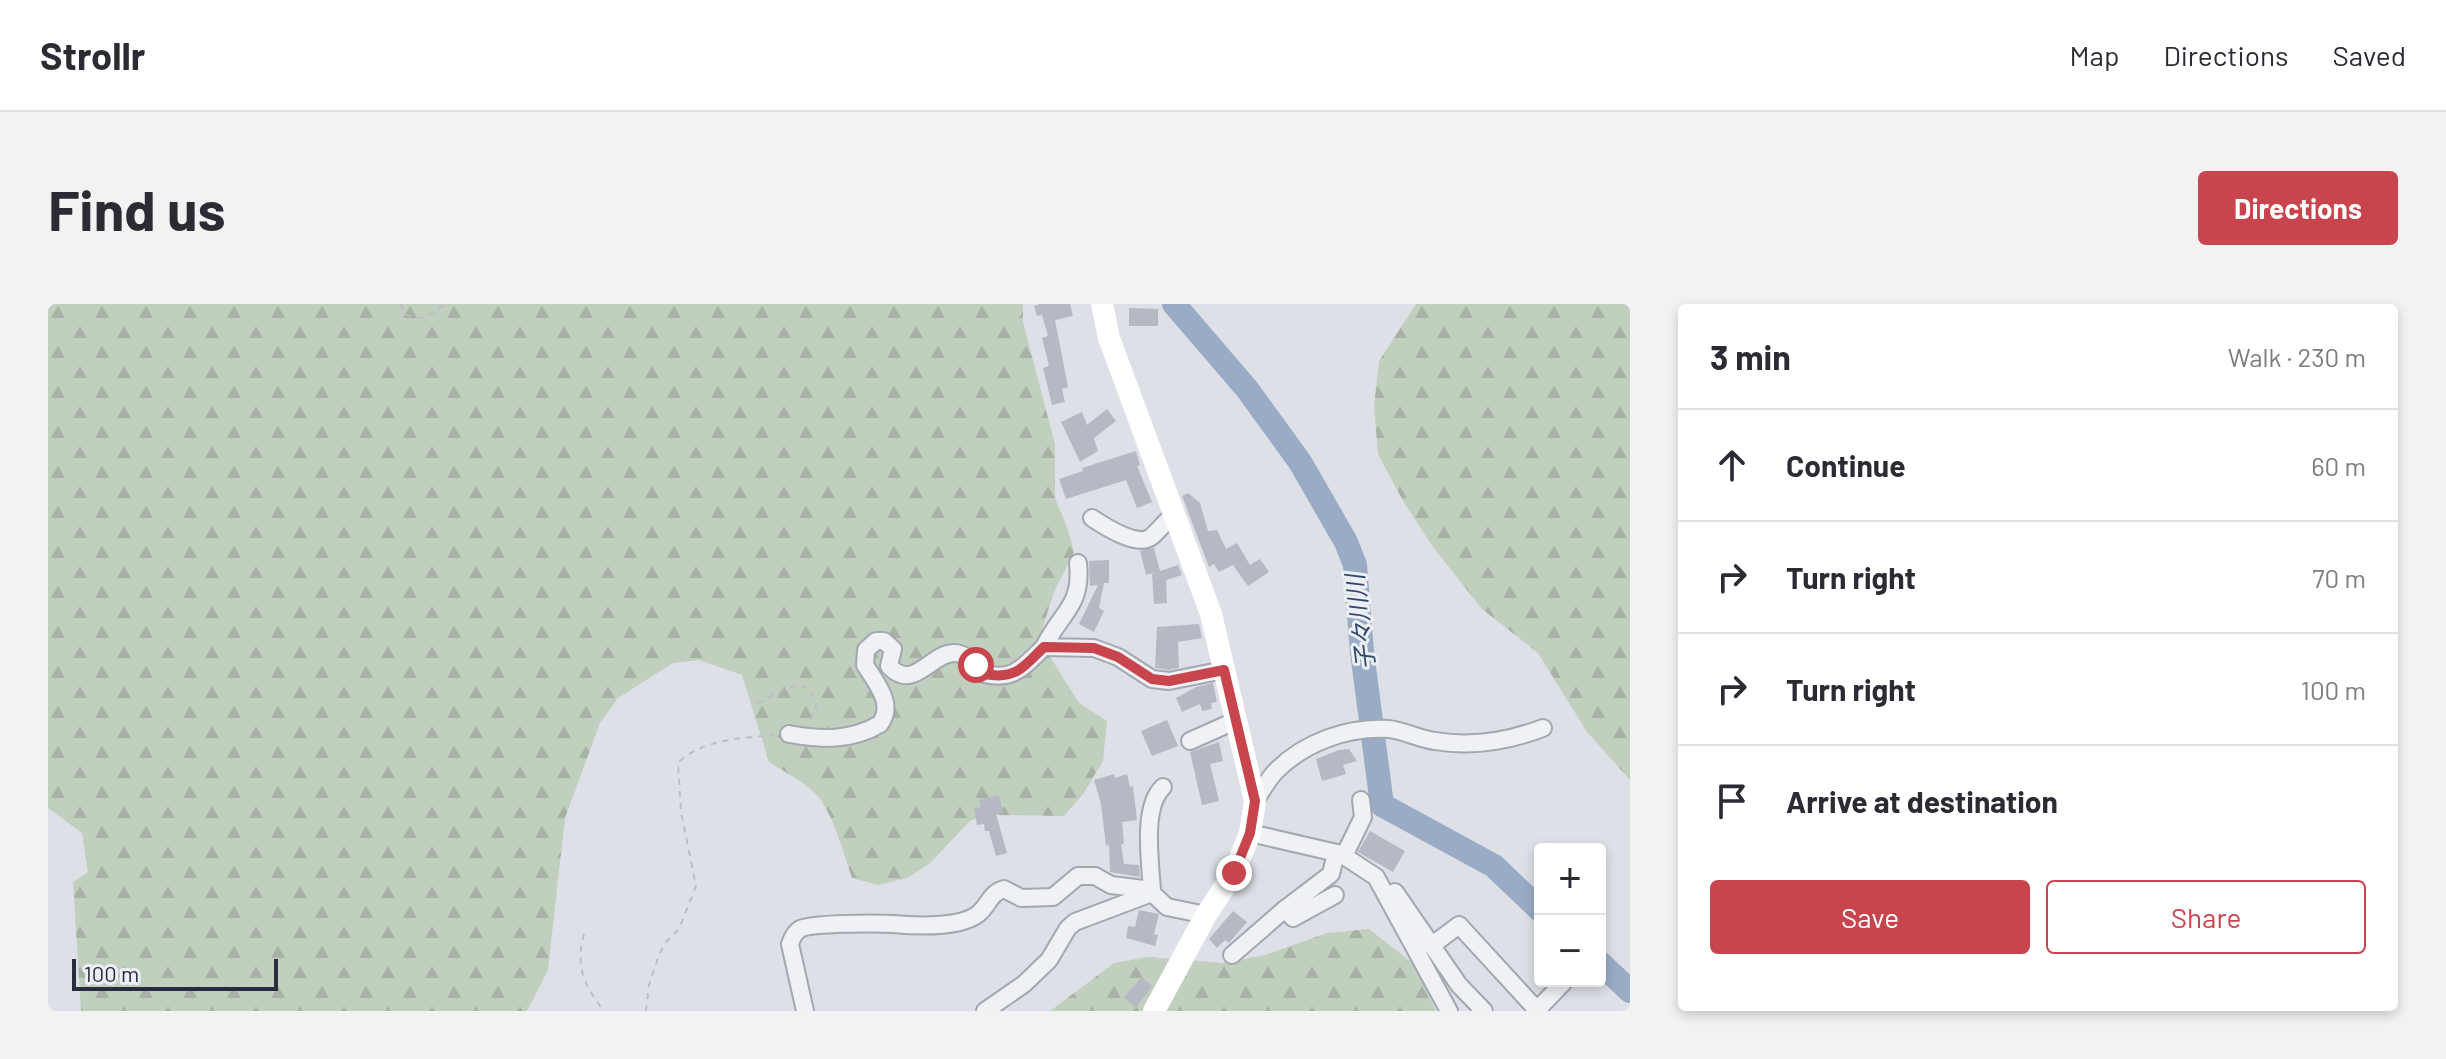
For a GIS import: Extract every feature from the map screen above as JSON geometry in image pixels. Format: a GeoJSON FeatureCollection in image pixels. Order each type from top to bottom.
{"type":"FeatureCollection","features":[{"type":"Feature","properties":{"kind":"street"},"geometry":{"type":"LineString","coordinates":[[1102,304],[1109,338],[1211,614],[1255,801],[1250,833],[1234,873],[1206,915],[1154,1011]]}},
{"type":"Feature","properties":{"kind":"street"},"geometry":{"type":"LineString","coordinates":[[1092,518],[1110,531],[1144,540],[1175,514]]}},
{"type":"Feature","properties":{"kind":"street"},"geometry":{"type":"LineString","coordinates":[[789,734],[819,740],[856,735],[880,724],[886,710],[884,696],[865,665],[866,650],[876,641],[884,641],[893,649],[889,666],[899,674],[908,675],[924,669],[939,657],[957,653],[969,657],[981,673],[1010,676],[1016,673],[1044,647],[1077,596],[1080,581],[1078,563]]}},
{"type":"Feature","properties":{"kind":"street"},"geometry":{"type":"LineString","coordinates":[[1044,647],[1094,648],[1118,657],[1152,679],[1169,681],[1224,670]]}},
{"type":"Feature","properties":{"kind":"street"},"geometry":{"type":"LineString","coordinates":[[1190,741],[1237,720]]}},
{"type":"Feature","properties":{"kind":"street"},"geometry":{"type":"LineString","coordinates":[[1255,801],[1276,771],[1314,743],[1331,736],[1392,729],[1435,741],[1466,744],[1521,736],[1543,728]]}},
{"type":"Feature","properties":{"kind":"street"},"geometry":{"type":"LineString","coordinates":[[1152,891],[1150,823],[1155,794],[1163,787]]}},
{"type":"Feature","properties":{"kind":"street"},"geometry":{"type":"LineString","coordinates":[[1232,955],[1331,874],[1363,817],[1361,800]]}},
{"type":"Feature","properties":{"kind":"street"},"geometry":{"type":"LineString","coordinates":[[1250,833],[1340,854],[1389,883],[1459,985],[1484,1011]]}},
{"type":"Feature","properties":{"kind":"street"},"geometry":{"type":"LineString","coordinates":[[805,1011],[790,944],[799,930],[809,926],[877,922],[962,923],[982,910],[996,892],[1004,889],[1021,898],[1053,897],[1078,876],[1095,876],[1111,885],[1152,891],[1167,907],[1206,915]]}},
{"type":"Feature","properties":{"kind":"street"},"geometry":{"type":"LineString","coordinates":[[1376,877],[1449,1011]]}},
{"type":"Feature","properties":{"kind":"street"},"geometry":{"type":"LineString","coordinates":[[985,1011],[1024,984],[1049,960],[1075,922],[1152,891]]}},
{"type":"Feature","properties":{"kind":"street"},"geometry":{"type":"LineString","coordinates":[[1285,909],[1293,918],[1335,895]]}},
{"type":"Feature","properties":{"kind":"street"},"geometry":{"type":"LineString","coordinates":[[1431,946],[1459,925],[1543,1008],[1560,987]]}},
{"type":"Feature","properties":{"kind":"path"},"geometry":{"type":"LineString","coordinates":[[401,304],[404,314],[416,319],[431,315],[445,304]]}},
{"type":"Feature","properties":{"kind":"path"},"geometry":{"type":"LineString","coordinates":[[646,1011],[649,985],[658,958],[664,944],[679,929],[696,886],[681,812],[678,763],[699,748],[789,734],[810,720],[816,712],[814,694],[798,685],[788,686],[757,703]]}},
{"type":"Feature","properties":{"kind":"path"},"geometry":{"type":"LineString","coordinates":[[584,934],[579,961],[593,997],[604,1011]]}},
{"type":"Feature","properties":{"kind":"green space"},"geometry":{"type":"Polygon","coordinates":[[[48,304],[1023,304],[1023,322],[1055,444],[1055,498],[1074,552],[1054,592],[1039,639],[1079,703],[1107,721],[1103,761],[1083,794],[1064,816],[993,815],[971,820],[929,864],[907,878],[878,885],[852,878],[835,828],[821,800],[804,784],[769,762],[742,675],[699,660],[673,663],[618,698],[600,723],[565,818],[548,970],[527,1011],[81,1011],[73,882],[88,872],[82,833],[48,808],[48,304]]]}},
{"type":"Feature","properties":{"kind":"green space"},"geometry":{"type":"Polygon","coordinates":[[[1416,304],[1630,304],[1630,780],[1587,732],[1538,653],[1482,609],[1433,547],[1403,501],[1378,454],[1374,406],[1379,361],[1416,304]]]}},
{"type":"Feature","properties":{"kind":"green space"},"geometry":{"type":"Polygon","coordinates":[[[1369,929],[1415,965],[1436,1011],[1050,1011],[1114,963],[1147,957],[1224,963],[1265,955],[1327,933],[1369,929]]]}},
{"type":"Feature","properties":{"kind":"building"},"geometry":{"type":"Polygon","coordinates":[[[1070,304],[1073,316],[1055,320],[1068,387],[1062,389],[1065,402],[1052,405],[1043,368],[1049,366],[1042,338],[1048,336],[1042,315],[1037,316],[1034,306],[1070,304]]]}},
{"type":"Feature","properties":{"kind":"building"},"geometry":{"type":"Polygon","coordinates":[[[1129,308],[1158,309],[1158,326],[1129,326],[1129,308]]]}},
{"type":"Feature","properties":{"kind":"building"},"geometry":{"type":"Polygon","coordinates":[[[1107,409],[1116,421],[1094,438],[1098,451],[1080,462],[1061,422],[1082,412],[1087,425],[1107,409]]]}},
{"type":"Feature","properties":{"kind":"building"},"geometry":{"type":"Polygon","coordinates":[[[1136,451],[1140,465],[1137,466],[1152,502],[1137,508],[1126,480],[1066,499],[1059,479],[1083,471],[1082,468],[1136,451]]]}},
{"type":"Feature","properties":{"kind":"building"},"geometry":{"type":"Polygon","coordinates":[[[1188,493],[1200,503],[1208,531],[1217,530],[1226,549],[1237,543],[1250,565],[1260,559],[1269,572],[1248,586],[1233,565],[1219,572],[1214,564],[1209,567],[1182,496],[1188,493]]]}},
{"type":"Feature","properties":{"kind":"building"},"geometry":{"type":"Polygon","coordinates":[[[1154,548],[1160,571],[1178,565],[1182,575],[1166,580],[1167,603],[1154,604],[1152,574],[1159,572],[1146,575],[1140,551],[1154,548]]]}},
{"type":"Feature","properties":{"kind":"building"},"geometry":{"type":"Polygon","coordinates":[[[1109,560],[1109,583],[1104,583],[1099,608],[1104,611],[1094,632],[1079,624],[1098,585],[1090,586],[1089,561],[1109,560]]]}},
{"type":"Feature","properties":{"kind":"building"},"geometry":{"type":"Polygon","coordinates":[[[1199,624],[1202,638],[1178,642],[1179,668],[1155,668],[1157,627],[1199,624]]]}},
{"type":"Feature","properties":{"kind":"building"},"geometry":{"type":"Polygon","coordinates":[[[1213,683],[1217,702],[1211,703],[1212,709],[1202,711],[1200,704],[1182,712],[1176,698],[1196,687],[1213,683]]]}},
{"type":"Feature","properties":{"kind":"building"},"geometry":{"type":"Polygon","coordinates":[[[1167,720],[1178,746],[1152,756],[1141,731],[1167,720]]]}},
{"type":"Feature","properties":{"kind":"building"},"geometry":{"type":"Polygon","coordinates":[[[1219,742],[1223,761],[1210,764],[1219,801],[1202,805],[1190,752],[1219,742]]]}},
{"type":"Feature","properties":{"kind":"building"},"geometry":{"type":"Polygon","coordinates":[[[1349,749],[1357,761],[1343,765],[1346,774],[1322,781],[1316,759],[1349,749]]]}},
{"type":"Feature","properties":{"kind":"building"},"geometry":{"type":"Polygon","coordinates":[[[1114,774],[1115,778],[1127,774],[1130,787],[1133,786],[1137,820],[1122,822],[1124,844],[1121,844],[1124,864],[1139,865],[1140,877],[1110,872],[1109,845],[1106,846],[1101,804],[1094,780],[1114,774]]]}},
{"type":"Feature","properties":{"kind":"building"},"geometry":{"type":"Polygon","coordinates":[[[999,795],[1003,813],[996,814],[1007,853],[996,856],[989,831],[985,831],[984,824],[977,825],[974,808],[981,807],[979,800],[999,795]]]}},
{"type":"Feature","properties":{"kind":"building"},"geometry":{"type":"Polygon","coordinates":[[[1370,831],[1405,851],[1393,872],[1358,852],[1370,831]]]}},
{"type":"Feature","properties":{"kind":"building"},"geometry":{"type":"Polygon","coordinates":[[[1139,910],[1159,914],[1154,934],[1158,935],[1155,946],[1126,938],[1128,926],[1135,927],[1139,910]]]}},
{"type":"Feature","properties":{"kind":"building"},"geometry":{"type":"Polygon","coordinates":[[[1233,911],[1247,922],[1229,943],[1225,940],[1217,948],[1209,939],[1233,911]]]}},
{"type":"Feature","properties":{"kind":"building"},"geometry":{"type":"Polygon","coordinates":[[[1142,977],[1152,986],[1136,1008],[1124,997],[1142,977]]]}},
{"type":"Feature","properties":{"kind":"waterway","name":"子々川川"},"geometry":{"type":"LineString","coordinates":[[1174,304],[1247,389],[1300,462],[1346,542],[1355,565],[1362,652],[1382,805],[1494,866],[1534,904]]}},
{"type":"Feature","properties":{"kind":"waterway","name":"子々川川"},"geometry":{"type":"LineString","coordinates":[[1606,969],[1630,991]]}},
{"type":"Feature","properties":{"kind":"route"},"geometry":{"type":"LineString","coordinates":[[976,665],[981,673],[1010,676],[1044,647],[1084,646],[1118,657],[1152,679],[1169,681],[1224,670],[1255,801],[1250,833],[1234,873]]}}]}
